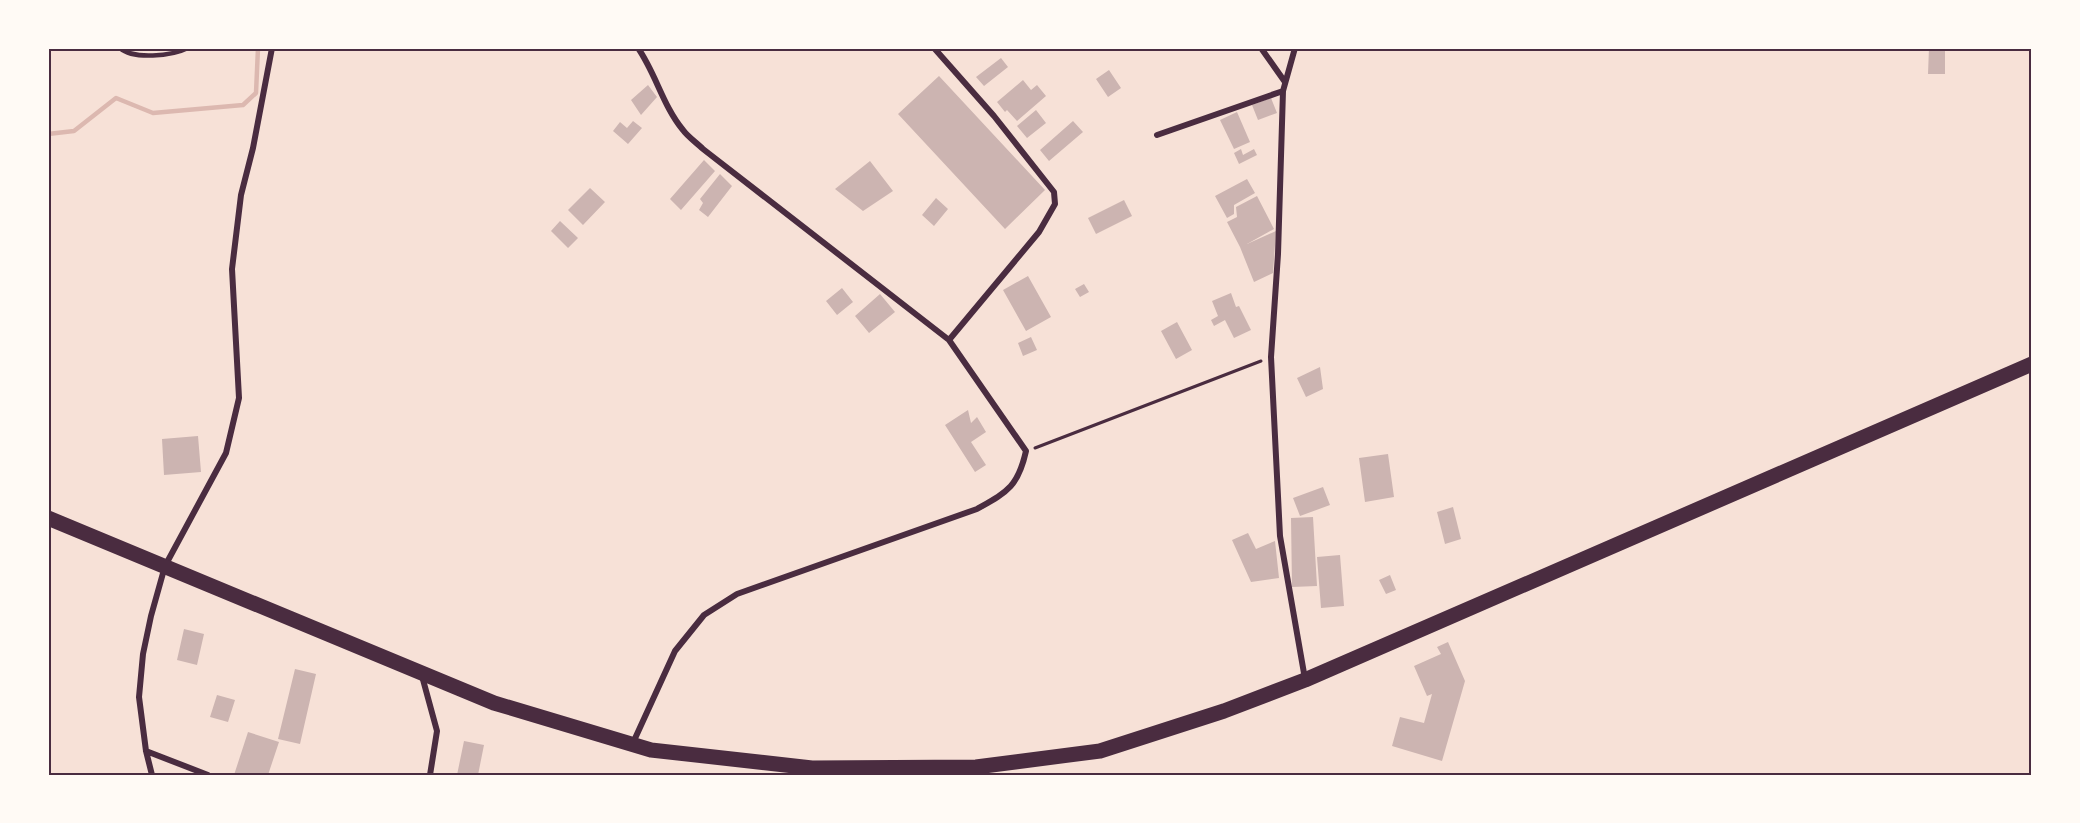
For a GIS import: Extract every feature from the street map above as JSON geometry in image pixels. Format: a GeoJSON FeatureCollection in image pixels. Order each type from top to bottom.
{"type":"FeatureCollection","features":[{"type":"Feature","properties":{"kind":"highway"},"geometry":{"type":"LineString","coordinates":[[48,518],[494,703],[632,745],[651,750],[812,768],[976,767],[1100,751],[1224,711],[1305,680],[2032,364]]}},
{"type":"Feature","properties":{"kind":"street"},"geometry":{"type":"LineString","coordinates":[[152,775],[146,751],[139,697],[143,654],[165,566],[226,453],[239,398],[232,269],[241,195],[253,148],[272,48]]}},
{"type":"Feature","properties":{"kind":"street"},"geometry":{"type":"LineString","coordinates":[[632,745],[675,651],[704,615],[737,594],[977,509],[1011,487],[1022,472],[1026,451],[949,340],[683,131],[669,110],[638,48]]}},
{"type":"Feature","properties":{"kind":"street"},"geometry":{"type":"LineString","coordinates":[[934,48],[994,116],[1054,192],[1055,204],[1040,232],[949,340]]}},
{"type":"Feature","properties":{"kind":"street"},"geometry":{"type":"LineString","coordinates":[[1261,48],[1285,82]]}},
{"type":"Feature","properties":{"kind":"street"},"geometry":{"type":"LineString","coordinates":[[1295,48],[1283,91],[1278,254],[1271,357],[1280,536],[1305,680]]}},
{"type":"Feature","properties":{"kind":"street"},"geometry":{"type":"LineString","coordinates":[[1157,135],[1283,91]]}},
{"type":"Feature","properties":{"kind":"street"},"geometry":{"type":"LineString","coordinates":[[422,673],[437,731],[430,775]]}},
{"type":"Feature","properties":{"kind":"street"},"geometry":{"type":"LineString","coordinates":[[146,751],[208,775]]}},
{"type":"Feature","properties":{"kind":"lane"},"geometry":{"type":"LineString","coordinates":[[120,48],[125,53],[153,56],[180,52],[188,48]]}},
{"type":"Feature","properties":{"kind":"path"},"geometry":{"type":"LineString","coordinates":[[1026,451],[1271,357]]}},
{"type":"Feature","properties":{"kind":"building"},"geometry":{"type":"Polygon","coordinates":[[[1929,48],[1945,48],[1945,74],[1928,74],[1929,48]]]}},
{"type":"Feature","properties":{"kind":"building"},"geometry":{"type":"Polygon","coordinates":[[[1001,58],[1008,67],[984,86],[976,77],[1001,58]]]}},
{"type":"Feature","properties":{"kind":"building"},"geometry":{"type":"Polygon","coordinates":[[[1109,70],[1121,88],[1108,97],[1096,79],[1109,70]]]}},
{"type":"Feature","properties":{"kind":"building"},"geometry":{"type":"Polygon","coordinates":[[[939,76],[1045,190],[1005,229],[898,114],[939,76]]]}},
{"type":"Feature","properties":{"kind":"building"},"geometry":{"type":"Polygon","coordinates":[[[1023,80],[1031,90],[1037,85],[1046,96],[1017,121],[997,102],[1023,80]]]}},
{"type":"Feature","properties":{"kind":"building"},"geometry":{"type":"Polygon","coordinates":[[[648,85],[657,97],[641,115],[631,100],[648,85]]]}},
{"type":"Feature","properties":{"kind":"building"},"geometry":{"type":"Polygon","coordinates":[[[1271,98],[1277,113],[1258,120],[1252,105],[1271,98]]]}},
{"type":"Feature","properties":{"kind":"building"},"geometry":{"type":"Polygon","coordinates":[[[1036,110],[1046,123],[1027,138],[1017,126],[1036,110]]]}},
{"type":"Feature","properties":{"kind":"building"},"geometry":{"type":"Polygon","coordinates":[[[1237,112],[1250,142],[1234,149],[1220,120],[1237,112]]]}},
{"type":"Feature","properties":{"kind":"building"},"geometry":{"type":"Polygon","coordinates":[[[633,121],[642,128],[628,144],[613,131],[620,122],[627,128],[633,121]]]}},
{"type":"Feature","properties":{"kind":"building"},"geometry":{"type":"Polygon","coordinates":[[[1073,121],[1083,132],[1049,161],[1040,150],[1073,121]]]}},
{"type":"Feature","properties":{"kind":"building"},"geometry":{"type":"Polygon","coordinates":[[[1241,149],[1243,155],[1254,149],[1257,155],[1239,164],[1234,153],[1241,149]]]}},
{"type":"Feature","properties":{"kind":"building"},"geometry":{"type":"Polygon","coordinates":[[[704,160],[715,171],[681,210],[670,199],[704,160]]]}},
{"type":"Feature","properties":{"kind":"building"},"geometry":{"type":"Polygon","coordinates":[[[870,161],[893,191],[863,211],[835,189],[870,161]]]}},
{"type":"Feature","properties":{"kind":"building"},"geometry":{"type":"Polygon","coordinates":[[[720,174],[732,186],[708,217],[699,210],[703,203],[700,199],[720,174]]]}},
{"type":"Feature","properties":{"kind":"building"},"geometry":{"type":"Polygon","coordinates":[[[1247,179],[1255,193],[1234,205],[1234,214],[1227,218],[1215,196],[1247,179]]]}},
{"type":"Feature","properties":{"kind":"building"},"geometry":{"type":"Polygon","coordinates":[[[590,188],[605,202],[583,225],[568,210],[590,188]]]}},
{"type":"Feature","properties":{"kind":"building"},"geometry":{"type":"Polygon","coordinates":[[[1257,196],[1274,229],[1247,244],[1276,231],[1273,273],[1254,282],[1227,222],[1237,217],[1236,207],[1257,196]]]}},
{"type":"Feature","properties":{"kind":"building"},"geometry":{"type":"Polygon","coordinates":[[[936,198],[948,209],[934,226],[922,215],[936,198]]]}},
{"type":"Feature","properties":{"kind":"building"},"geometry":{"type":"Polygon","coordinates":[[[1124,200],[1132,216],[1096,234],[1088,218],[1124,200]]]}},
{"type":"Feature","properties":{"kind":"building"},"geometry":{"type":"Polygon","coordinates":[[[560,221],[578,238],[568,248],[551,231],[560,221]]]}},
{"type":"Feature","properties":{"kind":"building"},"geometry":{"type":"Polygon","coordinates":[[[1028,276],[1051,317],[1026,331],[1003,290],[1028,276]]]}},
{"type":"Feature","properties":{"kind":"building"},"geometry":{"type":"Polygon","coordinates":[[[1084,284],[1089,292],[1080,297],[1075,289],[1084,284]]]}},
{"type":"Feature","properties":{"kind":"building"},"geometry":{"type":"Polygon","coordinates":[[[842,288],[853,302],[837,315],[826,301],[842,288]]]}},
{"type":"Feature","properties":{"kind":"building"},"geometry":{"type":"Polygon","coordinates":[[[1231,293],[1236,307],[1239,306],[1251,330],[1234,338],[1225,320],[1214,326],[1211,320],[1218,316],[1212,301],[1231,293]]]}},
{"type":"Feature","properties":{"kind":"building"},"geometry":{"type":"Polygon","coordinates":[[[880,294],[895,312],[869,333],[855,316],[880,294]]]}},
{"type":"Feature","properties":{"kind":"building"},"geometry":{"type":"Polygon","coordinates":[[[1177,322],[1192,350],[1176,359],[1161,331],[1177,322]]]}},
{"type":"Feature","properties":{"kind":"building"},"geometry":{"type":"Polygon","coordinates":[[[1031,337],[1037,350],[1023,356],[1018,343],[1031,337]]]}},
{"type":"Feature","properties":{"kind":"building"},"geometry":{"type":"Polygon","coordinates":[[[1320,367],[1323,389],[1306,397],[1297,378],[1320,367]]]}},
{"type":"Feature","properties":{"kind":"building"},"geometry":{"type":"Polygon","coordinates":[[[968,410],[971,423],[977,417],[986,432],[971,442],[986,465],[975,472],[945,425],[968,410]]]}},
{"type":"Feature","properties":{"kind":"building"},"geometry":{"type":"Polygon","coordinates":[[[198,436],[201,472],[164,475],[162,439],[198,436]]]}},
{"type":"Feature","properties":{"kind":"building"},"geometry":{"type":"Polygon","coordinates":[[[1388,454],[1394,497],[1365,502],[1359,458],[1388,454]]]}},
{"type":"Feature","properties":{"kind":"building"},"geometry":{"type":"Polygon","coordinates":[[[1323,487],[1330,505],[1300,516],[1293,498],[1323,487]]]}},
{"type":"Feature","properties":{"kind":"building"},"geometry":{"type":"Polygon","coordinates":[[[1453,507],[1461,539],[1445,544],[1437,512],[1453,507]]]}},
{"type":"Feature","properties":{"kind":"building"},"geometry":{"type":"Polygon","coordinates":[[[1313,517],[1317,586],[1292,587],[1291,518],[1313,517]]]}},
{"type":"Feature","properties":{"kind":"building"},"geometry":{"type":"Polygon","coordinates":[[[1248,533],[1256,549],[1275,541],[1279,578],[1251,582],[1232,540],[1248,533]]]}},
{"type":"Feature","properties":{"kind":"building"},"geometry":{"type":"Polygon","coordinates":[[[1340,555],[1344,606],[1321,608],[1317,557],[1340,555]]]}},
{"type":"Feature","properties":{"kind":"building"},"geometry":{"type":"Polygon","coordinates":[[[1390,575],[1396,590],[1386,594],[1379,580],[1390,575]]]}},
{"type":"Feature","properties":{"kind":"building"},"geometry":{"type":"Polygon","coordinates":[[[184,629],[204,634],[197,665],[177,660],[184,629]]]}},
{"type":"Feature","properties":{"kind":"building"},"geometry":{"type":"Polygon","coordinates":[[[1448,642],[1465,681],[1442,761],[1392,746],[1400,717],[1424,723],[1432,694],[1427,696],[1414,666],[1441,654],[1437,647],[1448,642]]]}},
{"type":"Feature","properties":{"kind":"building"},"geometry":{"type":"Polygon","coordinates":[[[295,669],[316,674],[300,744],[278,739],[295,669]]]}},
{"type":"Feature","properties":{"kind":"building"},"geometry":{"type":"Polygon","coordinates":[[[217,695],[235,700],[228,722],[210,717],[217,695]]]}},
{"type":"Feature","properties":{"kind":"building"},"geometry":{"type":"Polygon","coordinates":[[[248,732],[279,742],[268,775],[234,775],[248,732]]]}},
{"type":"Feature","properties":{"kind":"building"},"geometry":{"type":"Polygon","coordinates":[[[464,741],[484,745],[478,775],[457,775],[464,741]]]}},
{"type":"Feature","properties":{"kind":"waterway"},"geometry":{"type":"LineString","coordinates":[[48,134],[74,131],[116,98],[153,113],[243,105],[256,93],[258,48]]}}]}
